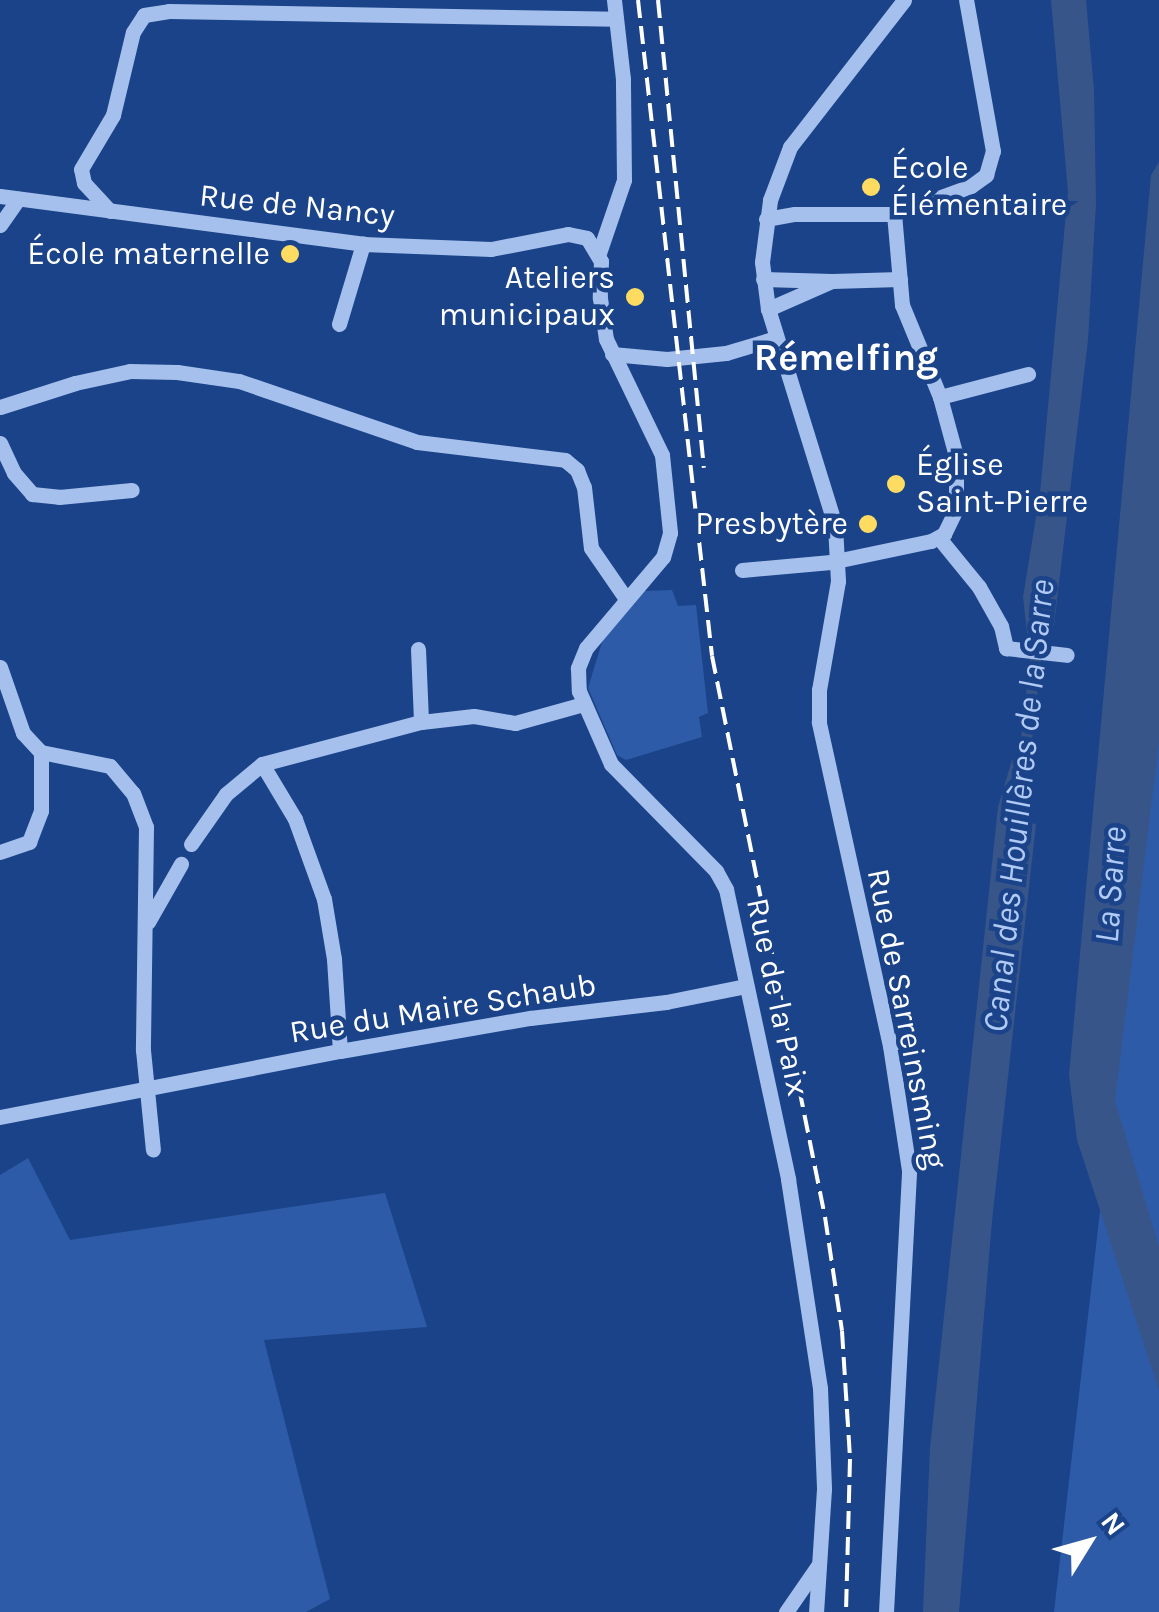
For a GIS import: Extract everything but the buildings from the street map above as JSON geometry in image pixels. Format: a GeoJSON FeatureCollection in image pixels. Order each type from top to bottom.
{"type":"FeatureCollection","features":[{"type":"Feature","properties":{"kind":"street"},"geometry":{"type":"LineString","coordinates":[[600,253],[624,180],[614,0]]}},
{"type":"Feature","properties":{"kind":"street","name":"Rue de Sarreinsming"},"geometry":{"type":"LineString","coordinates":[[886,1612],[910,1170],[890,1046],[820,722],[820,690],[838,560],[832,510],[776,338],[764,280],[766,219],[776,178],[799,133],[904,0]]}},
{"type":"Feature","properties":{"kind":"street"},"geometry":{"type":"LineString","coordinates":[[766,219],[894,214],[972,186],[986,174],[993,151],[966,0]]}},
{"type":"Feature","properties":{"kind":"street"},"geometry":{"type":"LineString","coordinates":[[110,212],[84,183],[82,168],[114,115],[135,25],[144,15],[616,19]]}},
{"type":"Feature","properties":{"kind":"street","name":"Rue de Nancy"},"geometry":{"type":"LineString","coordinates":[[0,196],[363,244],[491,249],[568,234],[588,238]]}},
{"type":"Feature","properties":{"kind":"street"},"geometry":{"type":"LineString","coordinates":[[0,225],[18,198]]}},
{"type":"Feature","properties":{"kind":"street"},"geometry":{"type":"LineString","coordinates":[[600,253],[588,238],[617,206]]}},
{"type":"Feature","properties":{"kind":"street"},"geometry":{"type":"LineString","coordinates":[[742,570],[838,560],[938,538],[956,509],[958,480],[940,397],[902,306],[894,214]]}},
{"type":"Feature","properties":{"kind":"street"},"geometry":{"type":"LineString","coordinates":[[339,324],[363,244]]}},
{"type":"Feature","properties":{"kind":"street","name":"Rue de la Paix"},"geometry":{"type":"LineString","coordinates":[[600,253],[601,316],[612,354],[662,455],[670,534],[663,557],[602,624],[581,659],[578,676],[583,704],[612,764],[722,878],[788,1179],[820,1388],[824,1489],[816,1612]]}},
{"type":"Feature","properties":{"kind":"street"},"geometry":{"type":"LineString","coordinates":[[764,280],[900,279]]}},
{"type":"Feature","properties":{"kind":"street"},"geometry":{"type":"LineString","coordinates":[[768,309],[832,281]]}},
{"type":"Feature","properties":{"kind":"street"},"geometry":{"type":"LineString","coordinates":[[612,354],[655,360],[726,353],[776,338]]}},
{"type":"Feature","properties":{"kind":"street"},"geometry":{"type":"LineString","coordinates":[[626,378],[655,360]]}},
{"type":"Feature","properties":{"kind":"street"},"geometry":{"type":"LineString","coordinates":[[0,407],[130,371],[177,372],[239,380],[417,442],[565,460],[577,470],[584,488],[591,548],[626,598]]}},
{"type":"Feature","properties":{"kind":"street"},"geometry":{"type":"LineString","coordinates":[[940,397],[1028,374]]}},
{"type":"Feature","properties":{"kind":"street"},"geometry":{"type":"LineString","coordinates":[[0,442],[14,473],[32,494],[58,497],[132,490]]}},
{"type":"Feature","properties":{"kind":"street"},"geometry":{"type":"LineString","coordinates":[[938,538],[978,587],[1012,648],[1062,654]]}},
{"type":"Feature","properties":{"kind":"street"},"geometry":{"type":"LineString","coordinates":[[418,649],[421,722]]}},
{"type":"Feature","properties":{"kind":"street"},"geometry":{"type":"LineString","coordinates":[[0,667],[23,733],[41,752],[110,766],[133,793],[146,827],[143,1050],[153,1150]]}},
{"type":"Feature","properties":{"kind":"street"},"geometry":{"type":"LineString","coordinates":[[191,844],[226,794],[262,764],[421,722],[474,716],[515,723],[583,704]]}},
{"type":"Feature","properties":{"kind":"street"},"geometry":{"type":"LineString","coordinates":[[0,852],[29,842],[41,811],[41,752]]}},
{"type":"Feature","properties":{"kind":"street"},"geometry":{"type":"LineString","coordinates":[[262,764],[295,819],[324,899],[334,959],[340,1051]]}},
{"type":"Feature","properties":{"kind":"street"},"geometry":{"type":"LineString","coordinates":[[146,926],[181,864]]}},
{"type":"Feature","properties":{"kind":"street","name":"Rue du Maire Schaub"},"geometry":{"type":"LineString","coordinates":[[0,1116],[150,1091],[340,1051],[530,1018],[666,1002],[746,986]]}},
{"type":"Feature","properties":{"kind":"street"},"geometry":{"type":"LineString","coordinates":[[786,1612],[817,1567]]}},
{"type":"Feature","properties":{"kind":"shaded area"},"geometry":{"type":"Polygon","coordinates":[[[672,590],[678,606],[696,605],[708,713],[699,717],[702,737],[626,760],[617,755],[588,688],[603,639],[644,591],[672,590]]]}},
{"type":"Feature","properties":{"kind":"shaded area"},"geometry":{"type":"Polygon","coordinates":[[[1159,684],[1159,1612],[1054,1612],[1133,924],[1159,684]]]}},
{"type":"Feature","properties":{"kind":"shaded area"},"geometry":{"type":"Polygon","coordinates":[[[28,1158],[70,1240],[385,1193],[427,1327],[264,1340],[330,1599],[306,1612],[0,1612],[0,1175],[28,1158]]]}},
{"type":"Feature","properties":{"kind":"water","name":"Canal des Houillères de la Sarre"},"geometry":{"type":"Polygon","coordinates":[[[1051,0],[1086,0],[1094,90],[1096,203],[1088,340],[1054,625],[1041,660],[1031,750],[1025,822],[1036,824],[992,1221],[959,1612],[923,1612],[930,1448],[998,807],[1012,760],[1019,757],[1030,659],[1023,597],[1040,493],[1068,192],[1051,0]]]}},
{"type":"Feature","properties":{"kind":"water","name":"La Sarre"},"geometry":{"type":"Polygon","coordinates":[[[1159,162],[1159,742],[1115,1101],[1159,1247],[1159,1390],[1077,1140],[1069,1075],[1151,175],[1159,162]]]}},
{"type":"Feature","properties":{"kind":"railway"},"geometry":{"type":"LineString","coordinates":[[638,0],[712,656],[825,1217],[842,1331],[850,1459],[846,1612]]}},
{"type":"Feature","properties":{"kind":"railway"},"geometry":{"type":"LineString","coordinates":[[658,0],[704,468]]}},
{"type":"Feature","properties":{"kind":"place","name":"École Élémentaire"},"geometry":{"type":"Point","coordinates":[871,187]}},
{"type":"Feature","properties":{"kind":"place","name":"École maternelle"},"geometry":{"type":"Point","coordinates":[290,254]}},
{"type":"Feature","properties":{"kind":"place","name":"Ateliers municipaux"},"geometry":{"type":"Point","coordinates":[635,297]}},
{"type":"Feature","properties":{"kind":"place","name":"Église Saint-Pierre"},"geometry":{"type":"Point","coordinates":[896,484]}},
{"type":"Feature","properties":{"kind":"place","name":"Presbytère"},"geometry":{"type":"Point","coordinates":[868,524]}},
{"type":"Feature","properties":{"kind":"district","name":"Rémelfing"},"geometry":{"type":"Point","coordinates":[846,358]}}]}
